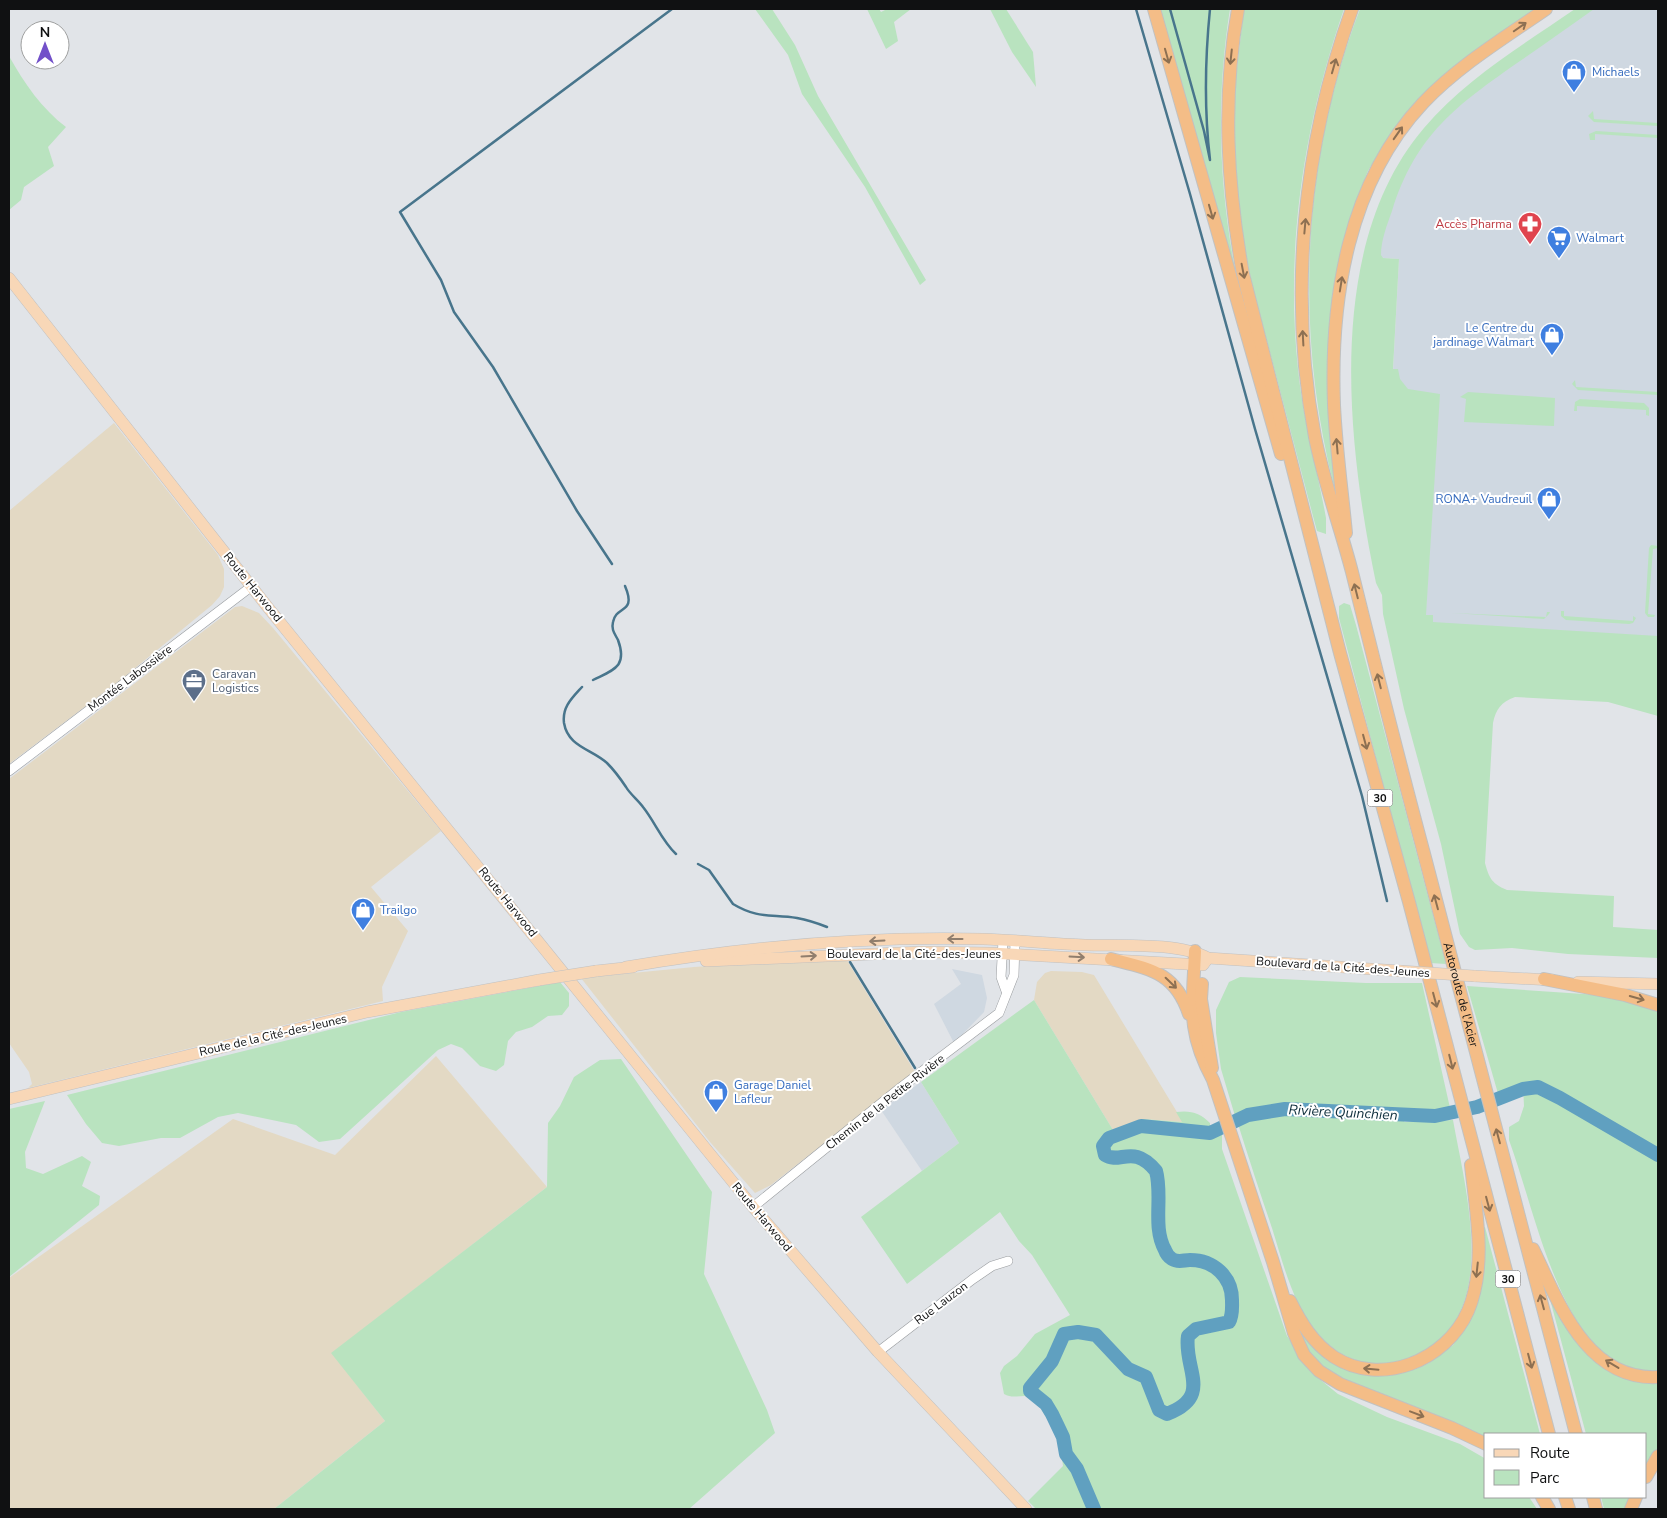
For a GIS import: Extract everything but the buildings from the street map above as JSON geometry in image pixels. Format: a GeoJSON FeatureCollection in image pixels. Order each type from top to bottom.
{"type":"FeatureCollection","features":[{"type":"Feature","properties":{"kind":"highway"},"geometry":{"type":"LineString","coordinates":[[1154,9],[1254,366],[1340,653]]}},
{"type":"Feature","properties":{"kind":"highway"},"geometry":{"type":"LineString","coordinates":[[1238,9],[1230,66],[1227,111],[1228,168],[1235,230],[1247,289],[1340,653]]}},
{"type":"Feature","properties":{"kind":"highway"},"geometry":{"type":"LineString","coordinates":[[1348,556],[1326,485],[1314,429],[1304,348],[1302,294],[1305,228],[1313,158],[1329,83],[1352,9]]}},
{"type":"Feature","properties":{"kind":"highway"},"geometry":{"type":"LineString","coordinates":[[1348,556],[1335,421],[1334,356],[1343,275],[1360,206],[1384,153],[1404,125],[1424,102],[1475,59],[1546,9]]}},
{"type":"Feature","properties":{"kind":"highway","name":"Autoroute de l'Acier"},"geometry":{"type":"LineString","coordinates":[[1348,556],[1576,1433]]}},
{"type":"Feature","properties":{"kind":"highway","name":"30"},"geometry":{"type":"LineString","coordinates":[[1340,653],[1549,1433]]}},
{"type":"Feature","properties":{"kind":"highway"},"geometry":{"type":"LineString","coordinates":[[1195,951],[1202,962],[1201,999],[1213,1080]]}},
{"type":"Feature","properties":{"kind":"highway"},"geometry":{"type":"LineString","coordinates":[[1111,959],[1150,969],[1169,980],[1184,1000],[1200,1055],[1213,1080],[1274,1262],[1296,1339],[1304,1355],[1319,1371],[1340,1384],[1452,1428],[1484,1443]]}},
{"type":"Feature","properties":{"kind":"highway"},"geometry":{"type":"LineString","coordinates":[[1194,1031],[1192,1009],[1202,962]]}},
{"type":"Feature","properties":{"kind":"highway"},"geometry":{"type":"LineString","coordinates":[[1544,979],[1582,985],[1658,1005]]}},
{"type":"Feature","properties":{"kind":"highway"},"geometry":{"type":"LineString","coordinates":[[1274,1262],[1305,1328],[1319,1345],[1335,1358],[1358,1367],[1380,1370],[1415,1362],[1435,1352],[1452,1336],[1464,1319],[1476,1280],[1478,1226],[1466,1120]]}},
{"type":"Feature","properties":{"kind":"highway"},"geometry":{"type":"LineString","coordinates":[[1519,1217],[1557,1302],[1583,1341],[1601,1358],[1619,1369],[1642,1376],[1658,1377]]}},
{"type":"Feature","properties":{"kind":"highway"},"geometry":{"type":"LineString","coordinates":[[1647,1475],[1658,1456]]}},
{"type":"Feature","properties":{"kind":"highway"},"geometry":{"type":"LineString","coordinates":[[1543,1498],[1549,1509]]}},
{"type":"Feature","properties":{"kind":"main road","name":"Route Harwood"},"geometry":{"type":"LineString","coordinates":[[9,278],[252,586],[754,1207],[878,1352],[1026,1509]]}},
{"type":"Feature","properties":{"kind":"main road","name":"Boulevard de la Cité-des-Jeunes"},"geometry":{"type":"LineString","coordinates":[[626,967],[723,952],[824,944],[926,939],[1132,946],[1195,951]]}},
{"type":"Feature","properties":{"kind":"main road","name":"Boulevard de la Cité-des-Jeunes"},"geometry":{"type":"LineString","coordinates":[[539,980],[626,967],[849,954],[1008,954],[1658,984]]}},
{"type":"Feature","properties":{"kind":"main road","name":"Route de la Cité-des-Jeunes"},"geometry":{"type":"LineString","coordinates":[[9,1099],[367,1012],[539,980]]}},
{"type":"Feature","properties":{"kind":"street","name":"Montée Labossière"},"geometry":{"type":"LineString","coordinates":[[9,771],[252,586]]}},
{"type":"Feature","properties":{"kind":"street","name":"Chemin de la Petite-Rivière"},"geometry":{"type":"LineString","coordinates":[[754,1207],[900,1088],[991,1019],[1004,1004],[1006,990],[1001,977],[1008,954],[1009,941]]}},
{"type":"Feature","properties":{"kind":"street","name":"Rue Lauzon"},"geometry":{"type":"LineString","coordinates":[[878,1352],[992,1266],[1008,1261]]}},
{"type":"Feature","properties":{"kind":"shaded area"},"geometry":{"type":"Polygon","coordinates":[[[1580,9],[1658,9],[1658,641],[1425,624],[1438,412],[1391,409],[1399,259],[1370,257],[1385,202],[1449,105],[1580,9]]]}},
{"type":"Feature","properties":{"kind":"shaded area"},"geometry":{"type":"Polygon","coordinates":[[[114,423],[218,555],[224,569],[224,587],[220,596],[212,605],[123,678],[9,764],[9,511],[114,423]]]}},
{"type":"Feature","properties":{"kind":"shaded area"},"geometry":{"type":"Polygon","coordinates":[[[242,606],[259,613],[273,628],[441,831],[371,887],[408,931],[382,987],[383,1001],[28,1088],[32,1084],[29,1072],[9,1043],[9,779],[235,607],[242,606]]]}},
{"type":"Feature","properties":{"kind":"shaded area"},"geometry":{"type":"Polygon","coordinates":[[[845,957],[915,1072],[771,1185],[755,1193],[710,1142],[581,978],[694,967],[845,957]]]}},
{"type":"Feature","properties":{"kind":"shaded area"},"geometry":{"type":"Polygon","coordinates":[[[952,969],[982,975],[987,998],[984,1012],[954,1043],[934,1004],[961,984],[952,969]]]}},
{"type":"Feature","properties":{"kind":"shaded area"},"geometry":{"type":"Polygon","coordinates":[[[1051,971],[1082,972],[1094,975],[1183,1122],[1143,1119],[1113,1130],[1034,1000],[1037,982],[1045,973],[1051,971]]]}},
{"type":"Feature","properties":{"kind":"shaded area"},"geometry":{"type":"Polygon","coordinates":[[[436,1056],[547,1187],[332,1353],[385,1421],[274,1509],[9,1509],[9,1278],[233,1119],[335,1155],[436,1056]]]}},
{"type":"Feature","properties":{"kind":"shaded area"},"geometry":{"type":"Polygon","coordinates":[[[921,1082],[959,1143],[922,1171],[881,1110],[921,1082]]]}},
{"type":"Feature","properties":{"kind":"green space"},"geometry":{"type":"Polygon","coordinates":[[[755,9],[772,9],[795,45],[818,96],[926,280],[920,285],[865,187],[802,94],[788,55],[755,9]]]}},
{"type":"Feature","properties":{"kind":"green space"},"geometry":{"type":"Polygon","coordinates":[[[867,9],[879,9],[881,12],[887,9],[911,9],[894,22],[898,41],[886,49],[867,9]]]}},
{"type":"Feature","properties":{"kind":"green space"},"geometry":{"type":"Polygon","coordinates":[[[990,9],[1006,9],[1033,52],[1036,87],[1012,52],[990,9]]]}},
{"type":"Feature","properties":{"kind":"green space"},"geometry":{"type":"Polygon","coordinates":[[[1158,9],[1230,9],[1222,79],[1221,149],[1227,219],[1239,289],[1158,9]]]}},
{"type":"Feature","properties":{"kind":"green space"},"geometry":{"type":"Polygon","coordinates":[[[1244,9],[1344,9],[1318,97],[1308,141],[1296,232],[1294,277],[1300,388],[1326,518],[1326,534],[1317,531],[1252,284],[1240,225],[1234,157],[1235,84],[1244,9]]]}},
{"type":"Feature","properties":{"kind":"green space"},"geometry":{"type":"Polygon","coordinates":[[[1360,9],[1536,9],[1420,98],[1385,142],[1368,171],[1357,198],[1338,270],[1337,484],[1334,486],[1321,427],[1313,366],[1309,306],[1310,245],[1316,185],[1326,125],[1341,66],[1360,9]]]}},
{"type":"Feature","properties":{"kind":"green space"},"geometry":{"type":"Polygon","coordinates":[[[1575,9],[1594,9],[1477,92],[1458,107],[1426,141],[1413,161],[1402,184],[1385,233],[1381,255],[1383,258],[1399,259],[1393,369],[1398,369],[1400,379],[1408,389],[1440,394],[1426,615],[1433,615],[1433,622],[1658,636],[1658,716],[1608,702],[1515,697],[1506,701],[1500,707],[1493,723],[1485,863],[1488,873],[1495,883],[1507,890],[1614,896],[1613,927],[1658,930],[1658,958],[1568,954],[1512,948],[1475,950],[1469,947],[1460,934],[1441,844],[1404,709],[1383,614],[1382,595],[1376,583],[1357,469],[1352,408],[1352,347],[1357,286],[1370,229],[1392,175],[1424,128],[1440,110],[1476,78],[1575,9]]]}},
{"type":"Feature","properties":{"kind":"green space"},"geometry":{"type":"Polygon","coordinates":[[[9,56],[34,95],[66,127],[48,147],[54,166],[24,187],[21,200],[9,210],[9,56]]]}},
{"type":"Feature","properties":{"kind":"green space"},"geometry":{"type":"Polygon","coordinates":[[[1593,111],[1594,119],[1658,123],[1658,126],[1594,122],[1588,116],[1593,111]]]}},
{"type":"Feature","properties":{"kind":"green space"},"geometry":{"type":"Polygon","coordinates":[[[1596,131],[1658,135],[1658,138],[1595,134],[1595,140],[1590,140],[1589,134],[1596,131]]]}},
{"type":"Feature","properties":{"kind":"green space"},"geometry":{"type":"Polygon","coordinates":[[[1575,380],[1576,387],[1658,392],[1658,395],[1578,390],[1572,384],[1575,380]]]}},
{"type":"Feature","properties":{"kind":"green space"},"geometry":{"type":"Polygon","coordinates":[[[1468,392],[1555,398],[1554,426],[1464,422],[1466,399],[1460,397],[1468,392]]]}},
{"type":"Feature","properties":{"kind":"green space"},"geometry":{"type":"Polygon","coordinates":[[[1580,399],[1644,403],[1649,408],[1649,416],[1646,415],[1646,410],[1577,406],[1577,411],[1574,411],[1575,402],[1580,399]]]}},
{"type":"Feature","properties":{"kind":"green space"},"geometry":{"type":"Polygon","coordinates":[[[1651,545],[1658,546],[1658,548],[1653,549],[1648,614],[1655,615],[1654,617],[1648,617],[1645,613],[1649,548],[1651,545]]]}},
{"type":"Feature","properties":{"kind":"green space"},"geometry":{"type":"Polygon","coordinates":[[[1344,603],[1350,605],[1356,625],[1446,964],[1430,963],[1339,618],[1339,606],[1344,603]]]}},
{"type":"Feature","properties":{"kind":"green space"},"geometry":{"type":"Polygon","coordinates":[[[1561,611],[1564,611],[1564,616],[1633,621],[1633,616],[1636,618],[1633,623],[1629,624],[1566,620],[1561,616],[1561,611]]]}},
{"type":"Feature","properties":{"kind":"green space"},"geometry":{"type":"Polygon","coordinates":[[[1452,613],[1546,617],[1544,619],[1452,613]]]}},
{"type":"Feature","properties":{"kind":"green space"},"geometry":{"type":"Polygon","coordinates":[[[1240,977],[1366,983],[1422,983],[1450,1108],[1438,1112],[1411,1112],[1404,1122],[1453,1120],[1466,1187],[1470,1223],[1471,1259],[1467,1293],[1455,1322],[1433,1346],[1399,1361],[1377,1364],[1367,1363],[1347,1356],[1329,1345],[1303,1313],[1285,1271],[1238,1124],[1251,1117],[1275,1117],[1270,1108],[1235,1116],[1221,1069],[1216,1033],[1216,1010],[1229,982],[1240,977]]]}},
{"type":"Feature","properties":{"kind":"green space"},"geometry":{"type":"Polygon","coordinates":[[[560,982],[569,993],[569,1006],[562,1015],[548,1016],[532,1027],[516,1032],[508,1041],[504,1065],[496,1071],[480,1066],[462,1048],[451,1044],[438,1050],[340,1139],[319,1142],[296,1125],[238,1113],[218,1117],[180,1138],[161,1138],[119,1146],[102,1143],[86,1124],[67,1095],[401,1012],[560,982]]]}},
{"type":"Feature","properties":{"kind":"green space"},"geometry":{"type":"Polygon","coordinates":[[[1467,986],[1658,999],[1658,1372],[1648,1372],[1628,1367],[1600,1350],[1586,1335],[1560,1289],[1541,1240],[1509,1140],[1509,1127],[1519,1121],[1524,1106],[1523,1085],[1499,1097],[1467,986]]]}},
{"type":"Feature","properties":{"kind":"green space"},"geometry":{"type":"Polygon","coordinates":[[[1034,1000],[1113,1130],[1143,1119],[1182,1122],[1176,1112],[1186,1111],[1203,1117],[1210,1123],[1210,1137],[1222,1132],[1222,1149],[1287,1336],[1317,1377],[1338,1394],[1387,1417],[1460,1444],[1484,1458],[1484,1498],[1530,1498],[1537,1509],[1036,1509],[1028,1501],[1063,1466],[1059,1437],[1034,1398],[1004,1394],[1000,1373],[1004,1366],[1017,1356],[1035,1334],[1070,1315],[1032,1255],[1019,1241],[1000,1212],[907,1284],[861,1217],[959,1143],[921,1082],[1034,1000]]]}},
{"type":"Feature","properties":{"kind":"green space"},"geometry":{"type":"Polygon","coordinates":[[[621,1059],[712,1192],[704,1274],[767,1410],[775,1433],[689,1509],[274,1509],[385,1421],[331,1353],[547,1187],[548,1123],[560,1106],[574,1077],[600,1060],[621,1059]]]}},
{"type":"Feature","properties":{"kind":"green space"},"geometry":{"type":"Polygon","coordinates":[[[45,1101],[25,1152],[26,1168],[43,1174],[82,1156],[91,1162],[82,1186],[100,1196],[99,1205],[9,1277],[9,1109],[45,1101]]]}},
{"type":"Feature","properties":{"kind":"green space"},"geometry":{"type":"Polygon","coordinates":[[[1485,1227],[1540,1433],[1484,1433],[1484,1437],[1333,1375],[1312,1357],[1299,1333],[1302,1332],[1309,1340],[1387,1375],[1416,1369],[1429,1363],[1453,1345],[1469,1322],[1483,1228],[1485,1227]]]}},
{"type":"Feature","properties":{"kind":"green space"},"geometry":{"type":"Polygon","coordinates":[[[1551,1303],[1553,1303],[1558,1313],[1635,1381],[1658,1382],[1658,1448],[1647,1464],[1647,1433],[1586,1433],[1551,1303]]]}},
{"type":"Feature","properties":{"kind":"green space"},"geometry":{"type":"Polygon","coordinates":[[[1601,1498],[1630,1498],[1626,1509],[1604,1509],[1601,1498]]]}},
{"type":"Feature","properties":{"kind":"waterway"},"geometry":{"type":"LineString","coordinates":[[612,564],[577,511],[493,367],[454,312],[441,280],[400,212],[672,9]]}},
{"type":"Feature","properties":{"kind":"waterway"},"geometry":{"type":"LineString","coordinates":[[1136,9],[1190,194],[1255,429],[1362,796],[1387,901]]}},
{"type":"Feature","properties":{"kind":"waterway"},"geometry":{"type":"LineString","coordinates":[[1170,9],[1204,131],[1210,160],[1206,84],[1210,9]]}},
{"type":"Feature","properties":{"kind":"waterway"},"geometry":{"type":"LineString","coordinates":[[593,680],[612,670],[620,662],[621,649],[613,630],[613,625],[615,617],[625,608],[629,601],[625,586]]}},
{"type":"Feature","properties":{"kind":"waterway"},"geometry":{"type":"LineString","coordinates":[[582,687],[566,707],[564,717],[566,731],[575,743],[601,758],[612,768],[643,807],[676,854]]}},
{"type":"Feature","properties":{"kind":"waterway"},"geometry":{"type":"LineString","coordinates":[[698,864],[709,870],[733,904],[742,909],[757,914],[801,919],[827,927]]}},
{"type":"Feature","properties":{"kind":"waterway"},"geometry":{"type":"LineString","coordinates":[[850,962],[915,1068]]}},
{"type":"Feature","properties":{"kind":"waterway","name":"Rivière Quinchien"},"geometry":{"type":"LineString","coordinates":[[1094,1509],[1077,1469],[1066,1454],[1063,1437],[1052,1414],[1046,1404],[1030,1391],[1030,1388],[1052,1361],[1064,1334],[1078,1332],[1096,1335],[1128,1369],[1146,1377],[1159,1410],[1167,1414],[1181,1407],[1189,1399],[1193,1390],[1188,1336],[1196,1329],[1229,1322],[1232,1311],[1229,1284],[1220,1271],[1207,1263],[1174,1260],[1167,1254],[1159,1231],[1159,1191],[1156,1171],[1148,1163],[1134,1156],[1116,1158],[1105,1155],[1103,1146],[1109,1138],[1141,1126],[1210,1133],[1248,1115],[1285,1109],[1435,1116],[1477,1107],[1523,1089],[1538,1087],[1658,1155]]}},
{"type":"Feature","properties":{"kind":"place","name":"Michaels"},"geometry":{"type":"Point","coordinates":[1574,93]}},
{"type":"Feature","properties":{"kind":"place","name":"Accès Pharma"},"geometry":{"type":"Point","coordinates":[1530,245]}},
{"type":"Feature","properties":{"kind":"place","name":"Walmart"},"geometry":{"type":"Point","coordinates":[1559,259]}},
{"type":"Feature","properties":{"kind":"place","name":"Le Centre du jardinage Walmart"},"geometry":{"type":"Point","coordinates":[1552,356]}},
{"type":"Feature","properties":{"kind":"place","name":"RONA+ Vaudreuil"},"geometry":{"type":"Point","coordinates":[1549,520]}},
{"type":"Feature","properties":{"kind":"place","name":"Caravan Logistics"},"geometry":{"type":"Point","coordinates":[194,702]}},
{"type":"Feature","properties":{"kind":"place","name":"Trailgo"},"geometry":{"type":"Point","coordinates":[363,931]}},
{"type":"Feature","properties":{"kind":"place","name":"Garage Daniel Lafleur"},"geometry":{"type":"Point","coordinates":[716,1113]}}]}
